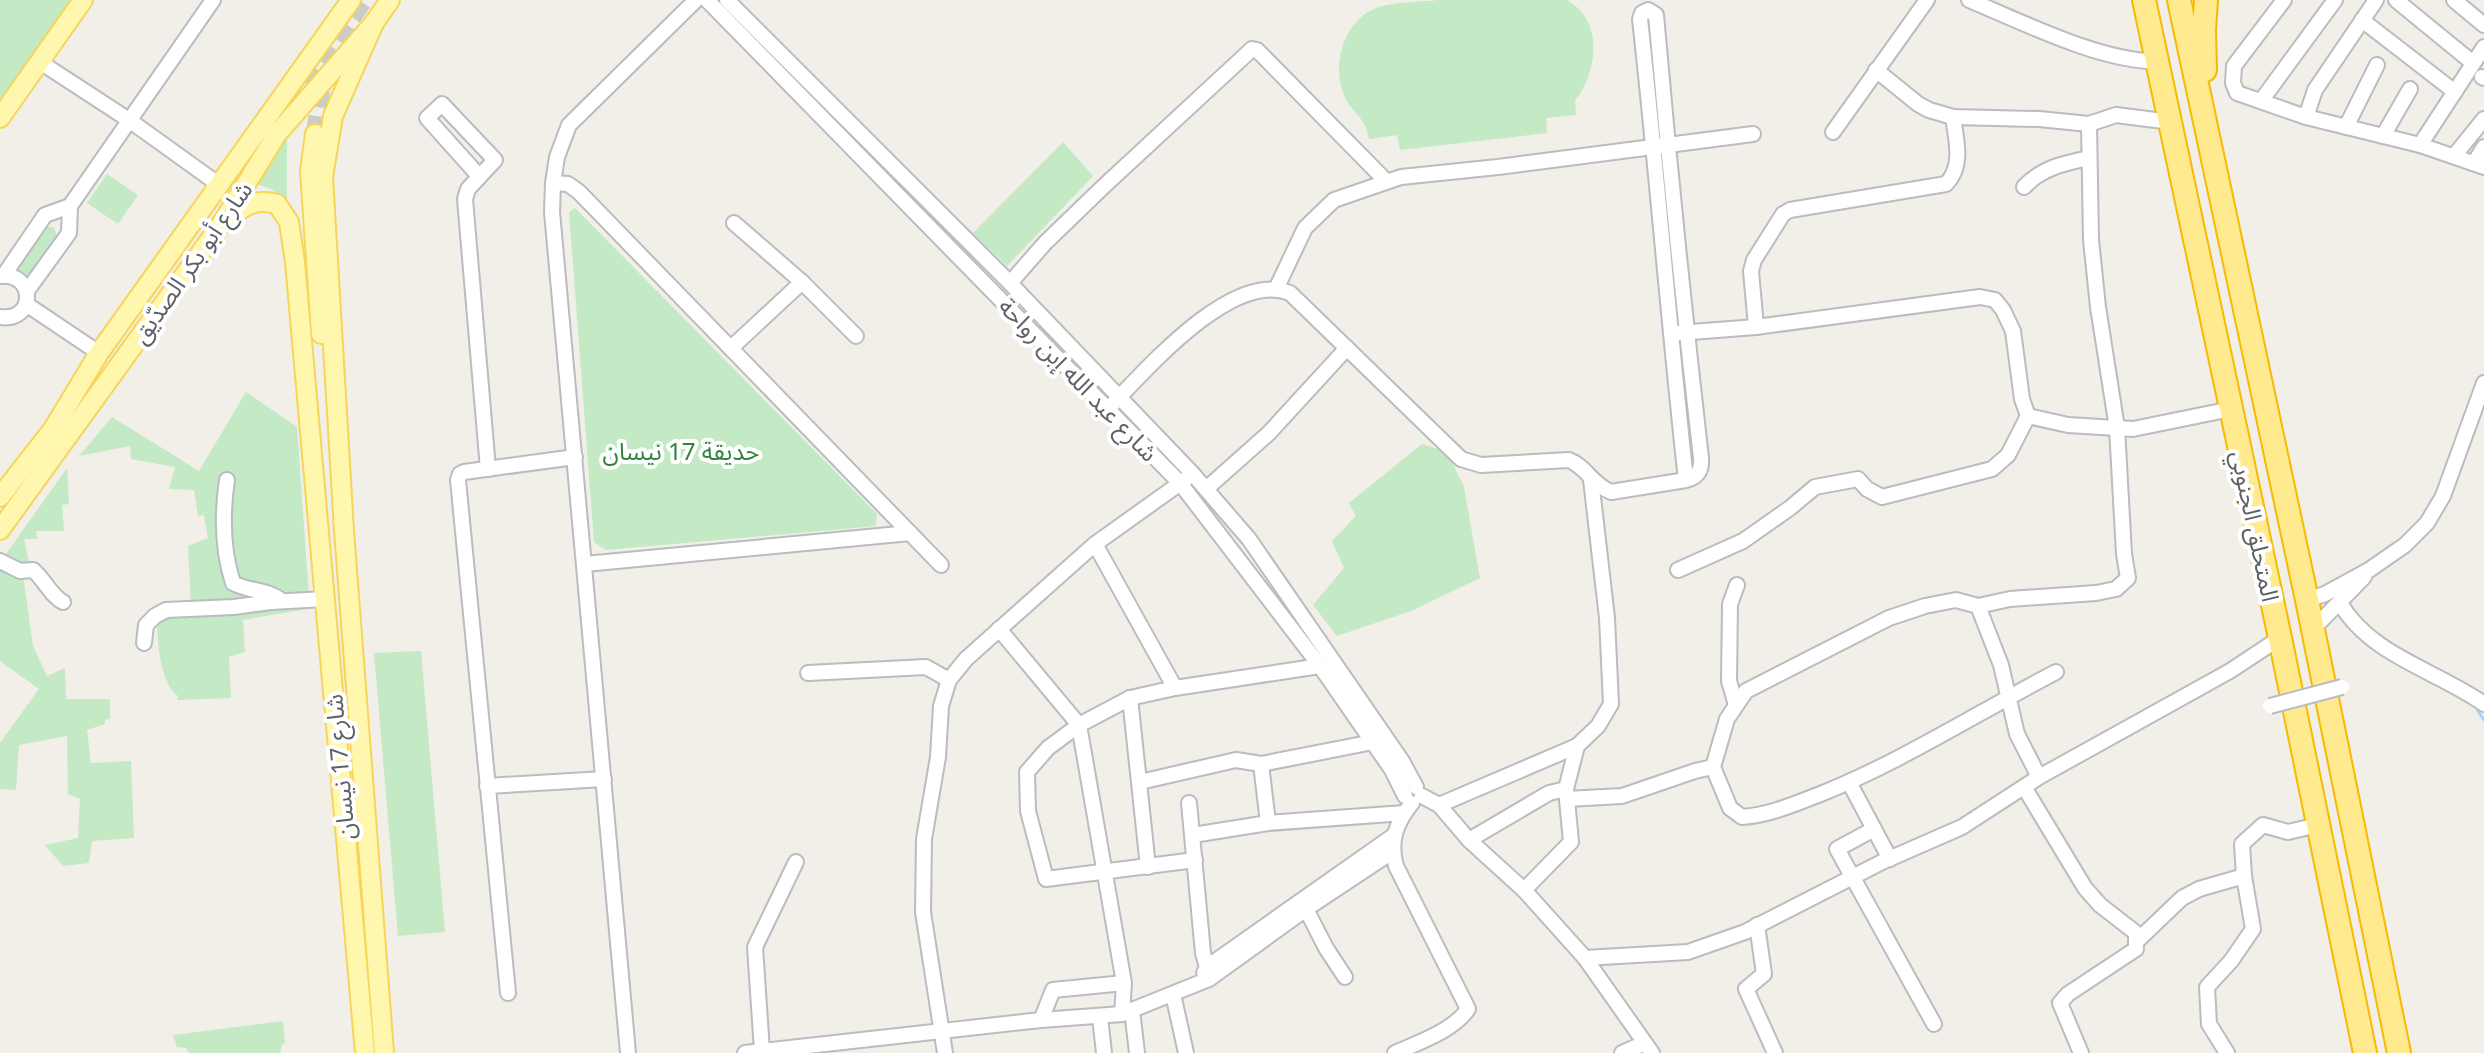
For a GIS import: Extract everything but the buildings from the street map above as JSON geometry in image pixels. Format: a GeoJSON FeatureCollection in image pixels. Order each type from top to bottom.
{"type":"FeatureCollection","features":[{"type":"Feature","properties":{"kind":"highway","name":"المتحلق الجنوبي"},"geometry":{"type":"LineString","coordinates":[[2144,0],[2365,1053]]}},
{"type":"Feature","properties":{"kind":"highway","name":"المتحلق الجنوبي"},"geometry":{"type":"LineString","coordinates":[[2179,0],[2307,600],[2399,1053]]}},
{"type":"Feature","properties":{"kind":"highway"},"geometry":{"type":"LineString","coordinates":[[2206,0],[2204,31],[2208,132]]}},
{"type":"Feature","properties":{"kind":"main road"},"geometry":{"type":"LineString","coordinates":[[0,118],[83,0]]}},
{"type":"Feature","properties":{"kind":"main road","name":"شارع أبو بكر الصدّيق"},"geometry":{"type":"LineString","coordinates":[[0,497],[53,429],[99,353],[351,0]]}},
{"type":"Feature","properties":{"kind":"main road","name":"شارع أبو بكر الصدّيق"},"geometry":{"type":"LineString","coordinates":[[0,530],[222,223],[277,134],[374,23],[390,0]]}},
{"type":"Feature","properties":{"kind":"main road"},"geometry":{"type":"LineString","coordinates":[[344,531],[323,177],[333,116],[374,23]]}},
{"type":"Feature","properties":{"kind":"main road"},"geometry":{"type":"LineString","coordinates":[[53,429],[72,414],[276,129]]}},
{"type":"Feature","properties":{"kind":"main road"},"geometry":{"type":"LineString","coordinates":[[315,481],[310,343],[299,203],[309,134],[315,261],[331,451],[344,531]]}},
{"type":"Feature","properties":{"kind":"main road"},"geometry":{"type":"LineString","coordinates":[[222,223],[260,199],[277,204],[289,222],[297,276],[315,481]]}},
{"type":"Feature","properties":{"kind":"main road","name":"شارع 17 نيسان"},"geometry":{"type":"LineString","coordinates":[[315,481],[365,1053]]}},
{"type":"Feature","properties":{"kind":"main road","name":"شارع 17 نيسان"},"geometry":{"type":"LineString","coordinates":[[344,531],[384,1053]]}},
{"type":"Feature","properties":{"kind":"main road"},"geometry":{"type":"LineString","coordinates":[[346,852],[368,849]]}},
{"type":"Feature","properties":{"kind":"street"},"geometry":{"type":"LineString","coordinates":[[2,322],[19,314],[26,298],[69,233],[70,206],[213,0]]}},
{"type":"Feature","properties":{"kind":"street"},"geometry":{"type":"LineString","coordinates":[[628,1053],[552,212],[553,183],[557,157],[569,125],[696,0]]}},
{"type":"Feature","properties":{"kind":"street","name":"شارع عبد الله إبن رواحة"},"geometry":{"type":"LineString","coordinates":[[707,0],[1108,409],[1186,478],[1206,489],[1249,539],[1402,761],[1412,799]]}},
{"type":"Feature","properties":{"kind":"street","name":"شارع عبد الله إبن رواحة"},"geometry":{"type":"LineString","coordinates":[[727,0],[1120,397],[1186,478],[1412,799]]}},
{"type":"Feature","properties":{"kind":"street"},"geometry":{"type":"LineString","coordinates":[[1833,132],[1927,0]]}},
{"type":"Feature","properties":{"kind":"street"},"geometry":{"type":"LineString","coordinates":[[1969,0],[2121,58],[2158,61]]}},
{"type":"Feature","properties":{"kind":"street"},"geometry":{"type":"LineString","coordinates":[[2284,0],[2234,66],[2233,83],[2237,93],[2306,117],[2420,145],[2479,165],[2484,147]]}},
{"type":"Feature","properties":{"kind":"street"},"geometry":{"type":"LineString","coordinates":[[2261,101],[2335,0]]}},
{"type":"Feature","properties":{"kind":"street"},"geometry":{"type":"LineString","coordinates":[[2306,117],[2315,90],[2376,0]]}},
{"type":"Feature","properties":{"kind":"street"},"geometry":{"type":"LineString","coordinates":[[2396,0],[2473,63]]}},
{"type":"Feature","properties":{"kind":"street"},"geometry":{"type":"LineString","coordinates":[[2454,0],[2484,25]]}},
{"type":"Feature","properties":{"kind":"street"},"geometry":{"type":"LineString","coordinates":[[1108,409],[1194,324],[1239,295],[1277,287],[1290,293],[1461,459],[1481,465],[1569,460],[1578,463],[1591,480],[1611,492],[1686,480],[1697,475],[1702,464],[1687,332],[1662,145],[1640,19],[1642,13],[1648,10],[1656,15],[1662,145],[1670,335],[1686,480]]}},
{"type":"Feature","properties":{"kind":"street"},"geometry":{"type":"LineString","coordinates":[[2362,20],[2455,92]]}},
{"type":"Feature","properties":{"kind":"street"},"geometry":{"type":"LineString","coordinates":[[2420,145],[2484,47]]}},
{"type":"Feature","properties":{"kind":"street"},"geometry":{"type":"LineString","coordinates":[[1010,283],[1045,243],[1252,49],[1257,50],[1386,181]]}},
{"type":"Feature","properties":{"kind":"street"},"geometry":{"type":"LineString","coordinates":[[40,62],[129,120],[218,184]]}},
{"type":"Feature","properties":{"kind":"street"},"geometry":{"type":"LineString","coordinates":[[2346,127],[2377,65]]}},
{"type":"Feature","properties":{"kind":"street"},"geometry":{"type":"LineString","coordinates":[[1876,70],[1918,104],[1953,117],[2039,119],[2089,124],[2116,115],[2171,122]]}},
{"type":"Feature","properties":{"kind":"street"},"geometry":{"type":"LineString","coordinates":[[2383,136],[2410,89]]}},
{"type":"Feature","properties":{"kind":"street"},"geometry":{"type":"LineString","coordinates":[[479,176],[427,118],[442,104],[495,160],[468,189],[465,199],[488,469]]}},
{"type":"Feature","properties":{"kind":"street"},"geometry":{"type":"LineString","coordinates":[[1756,327],[1751,271],[1754,260],[1783,214],[1790,210],[1946,184],[1952,178],[1958,161],[1953,117]]}},
{"type":"Feature","properties":{"kind":"street"},"geometry":{"type":"LineString","coordinates":[[2454,156],[2484,119]]}},
{"type":"Feature","properties":{"kind":"street"},"geometry":{"type":"LineString","coordinates":[[2056,672],[1849,782],[1764,815],[1742,817],[1730,808],[1713,767],[1727,719],[1746,691],[1889,618],[1956,600],[1978,606],[2010,599],[2096,593],[2116,589],[2128,578],[2117,428],[2091,240],[2089,124]]}},
{"type":"Feature","properties":{"kind":"street"},"geometry":{"type":"LineString","coordinates":[[1277,287],[1305,228],[1334,200],[1386,181],[1753,134]]}},
{"type":"Feature","properties":{"kind":"street"},"geometry":{"type":"LineString","coordinates":[[2024,187],[2052,167],[2089,158]]}},
{"type":"Feature","properties":{"kind":"street"},"geometry":{"type":"LineString","coordinates":[[553,183],[568,184],[579,192],[941,565]]}},
{"type":"Feature","properties":{"kind":"street"},"geometry":{"type":"LineString","coordinates":[[2,276],[45,215],[70,206]]}},
{"type":"Feature","properties":{"kind":"street"},"geometry":{"type":"LineString","coordinates":[[734,223],[802,282],[856,336]]}},
{"type":"Feature","properties":{"kind":"street"},"geometry":{"type":"LineString","coordinates":[[2,276],[16,277],[26,298],[99,353]]}},
{"type":"Feature","properties":{"kind":"street"},"geometry":{"type":"LineString","coordinates":[[731,348],[802,282]]}},
{"type":"Feature","properties":{"kind":"street"},"geometry":{"type":"LineString","coordinates":[[1670,335],[1756,327],[1980,297],[1995,300],[2013,331],[2022,399],[2028,416],[2008,455],[1992,469],[1882,497],[1867,489],[1858,479],[1815,487],[1743,541],[1678,570]]}},
{"type":"Feature","properties":{"kind":"street"},"geometry":{"type":"LineString","coordinates":[[1206,489],[1269,433],[1347,348]]}},
{"type":"Feature","properties":{"kind":"street"},"geometry":{"type":"LineString","coordinates":[[2307,600],[2325,594],[2369,570],[2417,534],[2437,508],[2484,383]]}},
{"type":"Feature","properties":{"kind":"street"},"geometry":{"type":"LineString","coordinates":[[2028,416],[2068,425],[2133,429],[2231,409]]}},
{"type":"Feature","properties":{"kind":"street"},"geometry":{"type":"LineString","coordinates":[[508,993],[458,480],[464,472],[575,457]]}},
{"type":"Feature","properties":{"kind":"street"},"geometry":{"type":"LineString","coordinates":[[945,1053],[923,912],[922,874],[924,839],[938,757],[941,706],[949,680],[966,659],[1095,544],[1186,478]]}},
{"type":"Feature","properties":{"kind":"street"},"geometry":{"type":"LineString","coordinates":[[227,480],[223,510],[227,565],[233,583],[243,588],[273,593],[283,601]]}},
{"type":"Feature","properties":{"kind":"street"},"geometry":{"type":"LineString","coordinates":[[1193,835],[1412,799],[1439,805],[1577,746],[1598,726],[1611,704],[1607,618],[1591,480]]}},
{"type":"Feature","properties":{"kind":"street"},"geometry":{"type":"LineString","coordinates":[[585,564],[910,533]]}},
{"type":"Feature","properties":{"kind":"street"},"geometry":{"type":"LineString","coordinates":[[1095,544],[1175,688]]}},
{"type":"Feature","properties":{"kind":"street"},"geometry":{"type":"LineString","coordinates":[[0,561],[20,571],[33,570],[63,602]]}},
{"type":"Feature","properties":{"kind":"street"},"geometry":{"type":"LineString","coordinates":[[2313,629],[2369,570]]}},
{"type":"Feature","properties":{"kind":"street"},"geometry":{"type":"LineString","coordinates":[[1736,705],[1729,681],[1729,645],[1730,604],[1737,585]]}},
{"type":"Feature","properties":{"kind":"street"},"geometry":{"type":"LineString","coordinates":[[144,643],[146,625],[166,610],[325,599]]}},
{"type":"Feature","properties":{"kind":"street"},"geometry":{"type":"LineString","coordinates":[[2340,603],[2351,621],[2369,639],[2484,704]]}},
{"type":"Feature","properties":{"kind":"street"},"geometry":{"type":"LineString","coordinates":[[1978,606],[2001,665],[2017,734],[2039,777]]}},
{"type":"Feature","properties":{"kind":"street"},"geometry":{"type":"LineString","coordinates":[[999,629],[1079,725],[1127,1012],[1137,1053]]}},
{"type":"Feature","properties":{"kind":"street"},"geometry":{"type":"LineString","coordinates":[[1585,958],[1688,952],[1745,932],[1852,877],[1962,827],[2039,777],[2230,671],[2280,638]]}},
{"type":"Feature","properties":{"kind":"street"},"geometry":{"type":"LineString","coordinates":[[1195,860],[1046,879],[1028,811],[1027,772],[1048,748],[1079,725],[1130,698],[1320,666]]}},
{"type":"Feature","properties":{"kind":"street"},"geometry":{"type":"LineString","coordinates":[[808,673],[926,667],[949,680]]}},
{"type":"Feature","properties":{"kind":"street"},"geometry":{"type":"LineString","coordinates":[[2270,706],[2342,687]]}},
{"type":"Feature","properties":{"kind":"street"},"geometry":{"type":"LineString","coordinates":[[1130,698],[1148,867]]}},
{"type":"Feature","properties":{"kind":"street"},"geometry":{"type":"LineString","coordinates":[[1140,782],[1236,760],[1261,764],[1373,742]]}},
{"type":"Feature","properties":{"kind":"street"},"geometry":{"type":"LineString","coordinates":[[1524,890],[1571,842],[1567,794],[1577,746]]}},
{"type":"Feature","properties":{"kind":"street"},"geometry":{"type":"LineString","coordinates":[[1261,764],[1268,823]]}},
{"type":"Feature","properties":{"kind":"street"},"geometry":{"type":"LineString","coordinates":[[1469,840],[1549,793],[1622,796],[1713,767]]}},
{"type":"Feature","properties":{"kind":"street"},"geometry":{"type":"LineString","coordinates":[[487,786],[604,779]]}},
{"type":"Feature","properties":{"kind":"street"},"geometry":{"type":"LineString","coordinates":[[1849,782],[1890,859]]}},
{"type":"Feature","properties":{"kind":"street"},"geometry":{"type":"LineString","coordinates":[[2024,787],[2085,888],[2100,905],[2136,933],[2136,949],[2068,994],[2060,1003],[2081,1053]]}},
{"type":"Feature","properties":{"kind":"street"},"geometry":{"type":"LineString","coordinates":[[1395,1053],[1441,1031],[1468,1009],[1396,866],[1392,852],[1393,836],[1412,799]]}},
{"type":"Feature","properties":{"kind":"street"},"geometry":{"type":"LineString","coordinates":[[1189,803],[1203,953],[1207,967]]}},
{"type":"Feature","properties":{"kind":"street"},"geometry":{"type":"LineString","coordinates":[[1439,805],[1469,840],[1524,890],[1585,958],[1648,1048],[1622,1053]]}},
{"type":"Feature","properties":{"kind":"street"},"geometry":{"type":"LineString","coordinates":[[2227,1053],[2209,1024],[2207,987],[2231,961],[2253,929],[2242,844],[2263,825],[2288,832],[2318,825]]}},
{"type":"Feature","properties":{"kind":"street"},"geometry":{"type":"LineString","coordinates":[[1874,829],[1837,849],[1934,1024]]}},
{"type":"Feature","properties":{"kind":"street"},"geometry":{"type":"LineString","coordinates":[[1198,983],[1207,967],[1393,836]]}},
{"type":"Feature","properties":{"kind":"street"},"geometry":{"type":"LineString","coordinates":[[745,1053],[840,1048],[942,1031],[1127,1012],[1209,979],[1392,852]]}},
{"type":"Feature","properties":{"kind":"street"},"geometry":{"type":"LineString","coordinates":[[762,1051],[755,947],[796,862]]}},
{"type":"Feature","properties":{"kind":"street"},"geometry":{"type":"LineString","coordinates":[[2136,942],[2182,898],[2199,889],[2244,876]]}},
{"type":"Feature","properties":{"kind":"street"},"geometry":{"type":"LineString","coordinates":[[1306,909],[1345,977]]}},
{"type":"Feature","properties":{"kind":"street"},"geometry":{"type":"LineString","coordinates":[[1757,925],[1764,974],[1746,989],[1775,1053]]}},
{"type":"Feature","properties":{"kind":"street"},"geometry":{"type":"LineString","coordinates":[[1041,1020],[1053,990],[1124,983]]}},
{"type":"Feature","properties":{"kind":"street"},"geometry":{"type":"LineString","coordinates":[[1173,994],[1186,1053]]}},
{"type":"Feature","properties":{"kind":"street"},"geometry":{"type":"LineString","coordinates":[[1100,1017],[1104,1053]]}},
{"type":"Feature","properties":{"kind":"green space"},"geometry":{"type":"Polygon","coordinates":[[[0,0],[71,0],[0,101],[0,0]]]}},
{"type":"Feature","properties":{"kind":"green space"},"geometry":{"type":"Polygon","coordinates":[[[1438,0],[1567,0],[1579,9],[1592,34],[1594,48],[1588,76],[1575,101],[1576,115],[1546,118],[1547,133],[1400,150],[1397,135],[1369,139],[1365,125],[1343,92],[1339,66],[1345,40],[1359,19],[1370,11],[1382,6],[1438,0]]]}},
{"type":"Feature","properties":{"kind":"green space"},"geometry":{"type":"Polygon","coordinates":[[[287,133],[287,203],[271,189],[254,183],[287,133]]]}},
{"type":"Feature","properties":{"kind":"green space"},"geometry":{"type":"Polygon","coordinates":[[[1063,142],[1093,176],[1007,266],[973,233],[1063,142]]]}},
{"type":"Feature","properties":{"kind":"green space"},"geometry":{"type":"Polygon","coordinates":[[[107,174],[138,195],[118,224],[87,203],[107,174]]]}},
{"type":"Feature","properties":{"kind":"green space","name":"حديقة 17 نيسان"},"geometry":{"type":"Polygon","coordinates":[[[575,208],[877,514],[876,526],[606,550],[594,542],[569,212],[575,208]]]}},
{"type":"Feature","properties":{"kind":"green space"},"geometry":{"type":"Polygon","coordinates":[[[47,226],[54,228],[57,236],[26,280],[14,271],[47,226]]]}},
{"type":"Feature","properties":{"kind":"green space"},"geometry":{"type":"Polygon","coordinates":[[[246,392],[297,427],[309,597],[191,606],[188,546],[208,538],[204,515],[198,516],[194,490],[169,489],[175,467],[131,459],[130,446],[79,456],[112,417],[199,471],[246,392]]]}},
{"type":"Feature","properties":{"kind":"green space"},"geometry":{"type":"Polygon","coordinates":[[[1422,444],[1447,452],[1464,487],[1480,578],[1411,611],[1337,636],[1313,605],[1344,568],[1332,541],[1356,516],[1349,503],[1422,444]]]}},
{"type":"Feature","properties":{"kind":"green space"},"geometry":{"type":"Polygon","coordinates":[[[67,468],[69,504],[62,505],[64,531],[36,531],[37,539],[24,539],[30,566],[10,563],[6,554],[67,468]]]}},
{"type":"Feature","properties":{"kind":"green space"},"geometry":{"type":"Polygon","coordinates":[[[0,567],[23,575],[33,646],[47,676],[65,668],[66,699],[110,699],[110,719],[87,730],[91,763],[131,761],[134,838],[92,841],[89,863],[63,866],[45,845],[78,838],[80,799],[68,794],[67,736],[19,745],[16,790],[0,789],[0,743],[39,689],[0,661],[0,567]]]}},
{"type":"Feature","properties":{"kind":"green space"},"geometry":{"type":"Polygon","coordinates":[[[312,602],[313,608],[243,620],[245,652],[229,657],[231,698],[177,700],[178,696],[163,672],[157,618],[168,613],[312,602]]]}},
{"type":"Feature","properties":{"kind":"green space"},"geometry":{"type":"Polygon","coordinates":[[[421,651],[445,932],[398,936],[374,653],[421,651]]]}},
{"type":"Feature","properties":{"kind":"green space"},"geometry":{"type":"Polygon","coordinates":[[[283,1021],[285,1043],[280,1053],[189,1053],[186,1048],[177,1047],[173,1035],[283,1021]]]}},
{"type":"Feature","properties":{"kind":"waterway"},"geometry":{"type":"LineString","coordinates":[[2478,711],[2484,720]]}},
{"type":"Feature","properties":{"kind":"tunnel"},"geometry":{"type":"LineString","coordinates":[[292,107],[364,0]]}},
{"type":"Feature","properties":{"kind":"tunnel"},"geometry":{"type":"LineString","coordinates":[[315,134],[321,91],[326,78]]}}]}
